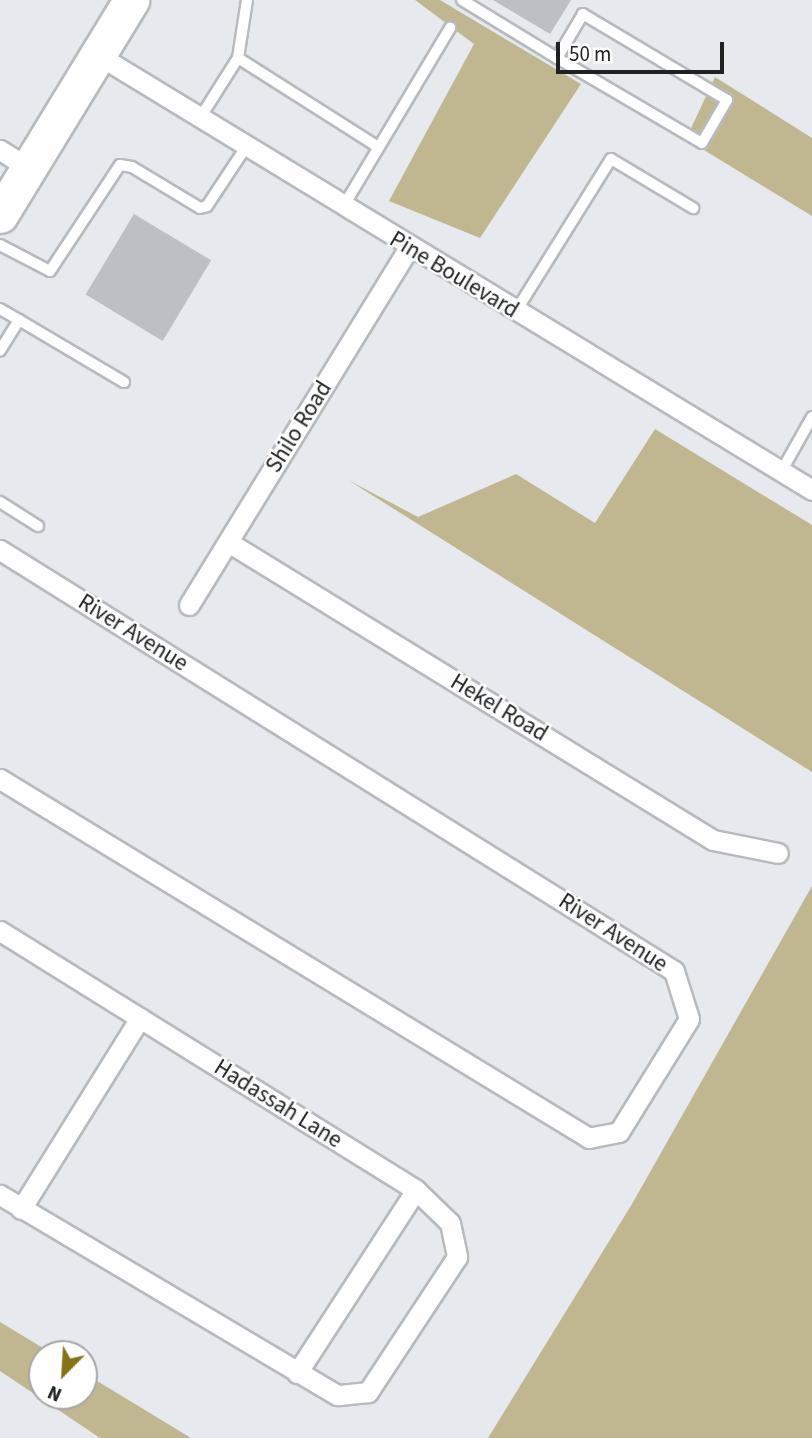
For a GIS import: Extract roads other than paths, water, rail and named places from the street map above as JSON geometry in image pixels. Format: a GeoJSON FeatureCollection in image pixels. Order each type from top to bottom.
{"type":"FeatureCollection","features":[{"type":"Feature","properties":{"kind":"highway"},"geometry":{"type":"LineString","coordinates":[[0,215],[14,159],[98,55],[131,0]]}},
{"type":"Feature","properties":{"kind":"street","name":"Pine Boulevard"},"geometry":{"type":"LineString","coordinates":[[98,55],[409,248],[812,490]]}},
{"type":"Feature","properties":{"kind":"street","name":"Shilo Road"},"geometry":{"type":"LineString","coordinates":[[189,605],[409,248]]}},
{"type":"Feature","properties":{"kind":"street","name":"Hekel Road"},"geometry":{"type":"LineString","coordinates":[[228,542],[713,840],[778,853]]}},
{"type":"Feature","properties":{"kind":"street","name":"River Avenue"},"geometry":{"type":"LineString","coordinates":[[0,550],[674,971],[689,1019],[619,1132],[589,1138],[0,779]]}},
{"type":"Feature","properties":{"kind":"street","name":"Hadassah Lane"},"geometry":{"type":"LineString","coordinates":[[0,931],[416,1190],[450,1223],[457,1257],[368,1392],[337,1395],[0,1195]]}},
{"type":"Feature","properties":{"kind":"street"},"geometry":{"type":"LineString","coordinates":[[21,1209],[140,1018]]}},
{"type":"Feature","properties":{"kind":"street"},"geometry":{"type":"LineString","coordinates":[[297,1373],[416,1190]]}},
{"type":"Feature","properties":{"kind":"lane"},"geometry":{"type":"LineString","coordinates":[[200,118],[238,58],[247,0]]}},
{"type":"Feature","properties":{"kind":"lane"},"geometry":{"type":"LineString","coordinates":[[462,0],[557,58],[702,144],[727,100],[583,13],[557,58]]}},
{"type":"Feature","properties":{"kind":"lane"},"geometry":{"type":"LineString","coordinates":[[343,207],[450,28]]}},
{"type":"Feature","properties":{"kind":"lane"},"geometry":{"type":"LineString","coordinates":[[238,58],[378,147]]}},
{"type":"Feature","properties":{"kind":"lane"},"geometry":{"type":"LineString","coordinates":[[0,245],[50,271],[120,165],[131,167],[200,208],[207,206],[246,147]]}},
{"type":"Feature","properties":{"kind":"lane"},"geometry":{"type":"LineString","coordinates":[[516,312],[611,159],[693,208]]}},
{"type":"Feature","properties":{"kind":"lane"},"geometry":{"type":"LineString","coordinates":[[0,309],[124,382]]}},
{"type":"Feature","properties":{"kind":"lane"},"geometry":{"type":"LineString","coordinates":[[0,350],[19,320]]}},
{"type":"Feature","properties":{"kind":"lane"},"geometry":{"type":"LineString","coordinates":[[781,472],[812,417]]}},
{"type":"Feature","properties":{"kind":"lane"},"geometry":{"type":"LineString","coordinates":[[0,502],[38,526]]}}]}
